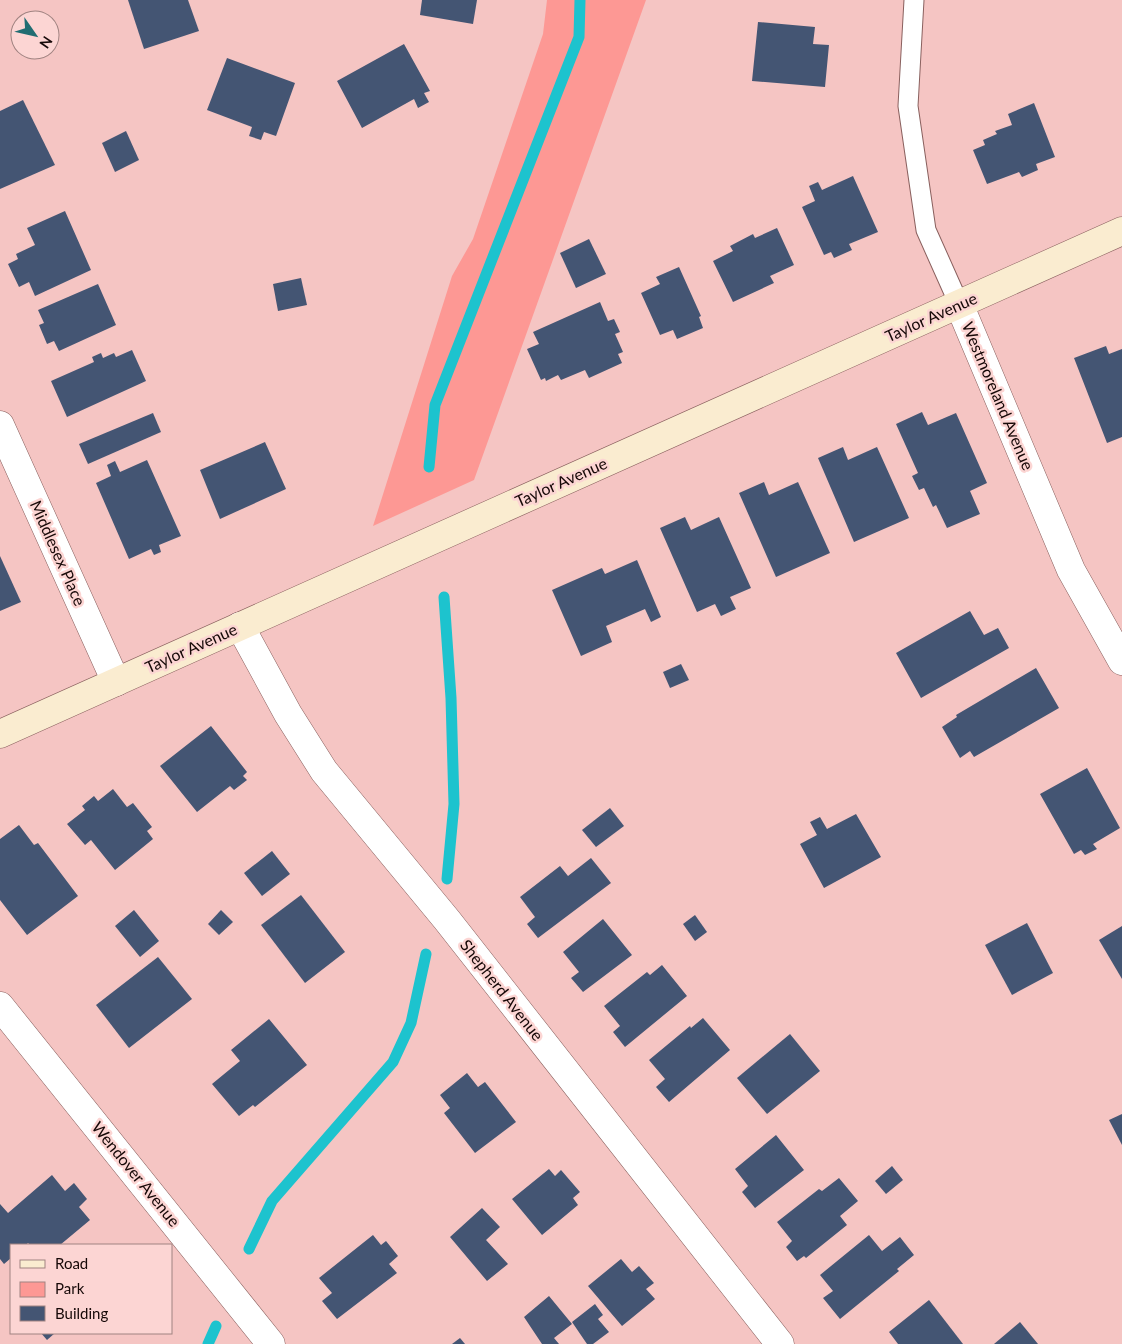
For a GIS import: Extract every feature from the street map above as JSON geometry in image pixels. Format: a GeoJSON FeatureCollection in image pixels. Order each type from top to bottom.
{"type":"FeatureCollection","features":[{"type":"Feature","properties":{"kind":"main road","name":"Taylor Avenue"},"geometry":{"type":"LineString","coordinates":[[0,734],[1122,231]]}},
{"type":"Feature","properties":{"kind":"street","name":"Westmoreland Avenue"},"geometry":{"type":"LineString","coordinates":[[959,304],[1071,570],[1122,661]]}},
{"type":"Feature","properties":{"kind":"street","name":"Middlesex Place"},"geometry":{"type":"LineString","coordinates":[[0,425],[116,682]]}},
{"type":"Feature","properties":{"kind":"street","name":"Shepherd Avenue"},"geometry":{"type":"LineString","coordinates":[[240,626],[288,714],[324,771],[446,920],[780,1344]]}},
{"type":"Feature","properties":{"kind":"street","name":"Wendover Avenue"},"geometry":{"type":"LineString","coordinates":[[0,1006],[271,1344]]}},
{"type":"Feature","properties":{"kind":"lane","name":"Westmoreland Avenue"},"geometry":{"type":"LineString","coordinates":[[914,0],[909,116],[926,230],[959,304]]}},
{"type":"Feature","properties":{"kind":"green space"},"geometry":{"type":"Polygon","coordinates":[[[547,0],[646,0],[474,480],[373,526],[452,276],[473,239],[543,34],[547,0]]]}},
{"type":"Feature","properties":{"kind":"building"},"geometry":{"type":"Polygon","coordinates":[[[128,0],[188,0],[199,31],[144,49],[128,0]]]}},
{"type":"Feature","properties":{"kind":"building"},"geometry":{"type":"Polygon","coordinates":[[[422,0],[477,0],[473,24],[420,15],[422,0]]]}},
{"type":"Feature","properties":{"kind":"building"},"geometry":{"type":"Polygon","coordinates":[[[758,22],[815,27],[813,44],[829,45],[825,87],[752,81],[758,22]]]}},
{"type":"Feature","properties":{"kind":"building"},"geometry":{"type":"Polygon","coordinates":[[[404,44],[430,91],[424,93],[429,102],[418,108],[414,99],[362,128],[337,81],[404,44]]]}},
{"type":"Feature","properties":{"kind":"building"},"geometry":{"type":"Polygon","coordinates":[[[227,58],[295,83],[276,136],[264,132],[261,140],[249,136],[252,127],[207,110],[227,58]]]}},
{"type":"Feature","properties":{"kind":"building"},"geometry":{"type":"Polygon","coordinates":[[[23,100],[55,165],[0,189],[0,111],[23,100]]]}},
{"type":"Feature","properties":{"kind":"building"},"geometry":{"type":"Polygon","coordinates":[[[1034,103],[1055,157],[1036,164],[1038,170],[1022,177],[1019,172],[987,184],[973,150],[985,145],[983,140],[997,134],[995,131],[1012,125],[1008,114],[1034,103]]]}},
{"type":"Feature","properties":{"kind":"building"},"geometry":{"type":"Polygon","coordinates":[[[126,131],[139,160],[115,172],[102,143],[126,131]]]}},
{"type":"Feature","properties":{"kind":"building"},"geometry":{"type":"Polygon","coordinates":[[[853,176],[878,232],[849,244],[852,250],[834,258],[831,252],[824,255],[802,207],[815,201],[809,186],[818,182],[822,190],[853,176]]]}},
{"type":"Feature","properties":{"kind":"building"},"geometry":{"type":"Polygon","coordinates":[[[65,211],[91,270],[35,296],[29,282],[19,287],[8,264],[18,259],[16,254],[35,245],[27,228],[65,211]]]}},
{"type":"Feature","properties":{"kind":"building"},"geometry":{"type":"Polygon","coordinates":[[[777,228],[794,265],[770,276],[774,283],[733,302],[713,261],[733,251],[730,246],[753,234],[755,238],[777,228]]]}},
{"type":"Feature","properties":{"kind":"building"},"geometry":{"type":"Polygon","coordinates":[[[589,239],[606,274],[576,288],[560,253],[589,239]]]}},
{"type":"Feature","properties":{"kind":"building"},"geometry":{"type":"Polygon","coordinates":[[[679,267],[701,316],[699,317],[703,328],[677,339],[673,330],[660,335],[641,293],[660,284],[656,277],[679,267]]]}},
{"type":"Feature","properties":{"kind":"building"},"geometry":{"type":"Polygon","coordinates":[[[301,278],[307,305],[278,311],[273,284],[301,278]]]}},
{"type":"Feature","properties":{"kind":"building"},"geometry":{"type":"Polygon","coordinates":[[[98,284],[116,325],[59,351],[54,341],[47,344],[39,325],[44,323],[38,310],[98,284]]]}},
{"type":"Feature","properties":{"kind":"building"},"geometry":{"type":"Polygon","coordinates":[[[600,302],[608,321],[614,319],[620,332],[615,334],[623,352],[618,354],[622,363],[589,378],[585,370],[561,380],[558,375],[546,381],[545,378],[541,380],[527,349],[539,344],[533,332],[600,302]]]}},
{"type":"Feature","properties":{"kind":"building"},"geometry":{"type":"Polygon","coordinates":[[[1106,346],[1109,354],[1122,349],[1122,437],[1107,443],[1074,358],[1106,346]]]}},
{"type":"Feature","properties":{"kind":"building"},"geometry":{"type":"Polygon","coordinates":[[[132,350],[146,381],[67,417],[51,381],[94,362],[92,357],[101,353],[103,358],[114,353],[116,357],[132,350]]]}},
{"type":"Feature","properties":{"kind":"building"},"geometry":{"type":"Polygon","coordinates":[[[922,412],[928,425],[956,413],[987,483],[970,491],[980,514],[947,528],[936,505],[933,507],[924,488],[919,490],[912,476],[918,473],[896,424],[922,412]]]}},
{"type":"Feature","properties":{"kind":"building"},"geometry":{"type":"Polygon","coordinates":[[[153,413],[161,432],[88,464],[79,444],[153,413]]]}},
{"type":"Feature","properties":{"kind":"building"},"geometry":{"type":"Polygon","coordinates":[[[265,442],[286,489],[220,519],[200,470],[265,442]]]}},
{"type":"Feature","properties":{"kind":"building"},"geometry":{"type":"Polygon","coordinates":[[[843,447],[848,460],[877,447],[909,518],[854,542],[818,458],[843,447]]]}},
{"type":"Feature","properties":{"kind":"building"},"geometry":{"type":"Polygon","coordinates":[[[147,460],[181,536],[159,545],[161,552],[154,555],[151,549],[129,559],[96,483],[111,476],[107,465],[115,461],[120,472],[147,460]]]}},
{"type":"Feature","properties":{"kind":"building"},"geometry":{"type":"Polygon","coordinates":[[[764,482],[769,495],[798,482],[830,553],[776,577],[739,493],[764,482]]]}},
{"type":"Feature","properties":{"kind":"building"},"geometry":{"type":"Polygon","coordinates":[[[685,517],[691,530],[719,517],[751,588],[730,597],[736,609],[721,616],[715,604],[697,612],[660,528],[685,517]]]}},
{"type":"Feature","properties":{"kind":"building"},"geometry":{"type":"Polygon","coordinates":[[[0,556],[21,602],[0,611],[0,556]]]}},
{"type":"Feature","properties":{"kind":"building"},"geometry":{"type":"Polygon","coordinates":[[[637,560],[661,617],[651,622],[645,609],[606,626],[612,642],[581,656],[552,590],[602,568],[605,574],[637,560]]]}},
{"type":"Feature","properties":{"kind":"building"},"geometry":{"type":"Polygon","coordinates":[[[970,611],[984,635],[998,628],[1009,648],[921,698],[896,653],[970,611]]]}},
{"type":"Feature","properties":{"kind":"building"},"geometry":{"type":"Polygon","coordinates":[[[681,664],[689,680],[670,688],[663,672],[681,664]]]}},
{"type":"Feature","properties":{"kind":"building"},"geometry":{"type":"Polygon","coordinates":[[[1036,668],[1059,708],[974,757],[970,751],[960,758],[942,727],[957,717],[956,715],[1036,668]]]}},
{"type":"Feature","properties":{"kind":"building"},"geometry":{"type":"Polygon","coordinates":[[[211,726],[247,772],[243,776],[247,780],[234,790],[230,786],[197,812],[160,766],[211,726]]]}},
{"type":"Feature","properties":{"kind":"building"},"geometry":{"type":"Polygon","coordinates":[[[1087,768],[1120,828],[1093,844],[1097,849],[1085,855],[1081,850],[1074,854],[1040,794],[1087,768]]]}},
{"type":"Feature","properties":{"kind":"building"},"geometry":{"type":"Polygon","coordinates":[[[113,789],[127,807],[133,803],[152,827],[147,831],[153,839],[115,870],[91,840],[85,845],[67,824],[85,810],[82,806],[94,796],[98,801],[113,789]]]}},
{"type":"Feature","properties":{"kind":"building"},"geometry":{"type":"Polygon","coordinates":[[[610,808],[624,826],[596,847],[582,830],[610,808]]]}},
{"type":"Feature","properties":{"kind":"building"},"geometry":{"type":"Polygon","coordinates":[[[856,814],[881,857],[824,888],[800,844],[817,835],[810,822],[820,817],[827,829],[856,814]]]}},
{"type":"Feature","properties":{"kind":"building"},"geometry":{"type":"Polygon","coordinates":[[[19,825],[34,845],[38,843],[78,896],[27,935],[0,900],[0,839],[19,825]]]}},
{"type":"Feature","properties":{"kind":"building"},"geometry":{"type":"Polygon","coordinates":[[[272,851],[290,874],[262,896],[244,873],[272,851]]]}},
{"type":"Feature","properties":{"kind":"building"},"geometry":{"type":"Polygon","coordinates":[[[591,858],[611,883],[538,938],[527,924],[535,917],[520,897],[560,866],[568,876],[591,858]]]}},
{"type":"Feature","properties":{"kind":"building"},"geometry":{"type":"Polygon","coordinates":[[[301,895],[345,952],[305,983],[261,925],[301,895]]]}},
{"type":"Feature","properties":{"kind":"building"},"geometry":{"type":"Polygon","coordinates":[[[134,910],[159,941],[140,957],[115,926],[134,910]]]}},
{"type":"Feature","properties":{"kind":"building"},"geometry":{"type":"Polygon","coordinates":[[[221,910],[233,922],[219,935],[208,924],[221,910]]]}},
{"type":"Feature","properties":{"kind":"building"},"geometry":{"type":"Polygon","coordinates":[[[695,915],[707,932],[695,941],[683,924],[695,915]]]}},
{"type":"Feature","properties":{"kind":"building"},"geometry":{"type":"Polygon","coordinates":[[[603,919],[632,955],[583,992],[571,978],[579,972],[563,952],[603,919]]]}},
{"type":"Feature","properties":{"kind":"building"},"geometry":{"type":"Polygon","coordinates":[[[1027,923],[1053,973],[1012,995],[985,945],[1027,923]]]}},
{"type":"Feature","properties":{"kind":"building"},"geometry":{"type":"Polygon","coordinates":[[[1122,926],[1122,979],[1099,940],[1122,926]]]}},
{"type":"Feature","properties":{"kind":"building"},"geometry":{"type":"Polygon","coordinates":[[[158,957],[192,999],[129,1048],[96,1005],[158,957]]]}},
{"type":"Feature","properties":{"kind":"building"},"geometry":{"type":"Polygon","coordinates":[[[662,965],[687,996],[625,1047],[613,1032],[620,1026],[604,1006],[647,972],[650,975],[662,965]]]}},
{"type":"Feature","properties":{"kind":"building"},"geometry":{"type":"Polygon","coordinates":[[[703,1018],[730,1050],[669,1102],[656,1087],[665,1079],[649,1060],[690,1026],[691,1028],[703,1018]]]}},
{"type":"Feature","properties":{"kind":"building"},"geometry":{"type":"Polygon","coordinates":[[[269,1019],[307,1065],[255,1107],[253,1105],[239,1116],[212,1084],[240,1061],[231,1050],[269,1019]]]}},
{"type":"Feature","properties":{"kind":"building"},"geometry":{"type":"Polygon","coordinates":[[[790,1034],[820,1071],[767,1114],[737,1078],[790,1034]]]}},
{"type":"Feature","properties":{"kind":"building"},"geometry":{"type":"Polygon","coordinates":[[[467,1073],[478,1087],[485,1082],[516,1122],[475,1153],[444,1113],[450,1108],[440,1095],[467,1073]]]}},
{"type":"Feature","properties":{"kind":"building"},"geometry":{"type":"Polygon","coordinates":[[[1122,1114],[1122,1145],[1109,1120],[1122,1114]]]}},
{"type":"Feature","properties":{"kind":"building"},"geometry":{"type":"Polygon","coordinates":[[[776,1135],[804,1170],[755,1208],[742,1192],[748,1186],[735,1169],[776,1135]]]}},
{"type":"Feature","properties":{"kind":"building"},"geometry":{"type":"Polygon","coordinates":[[[892,1166],[903,1180],[886,1194],[875,1181],[892,1166]]]}},
{"type":"Feature","properties":{"kind":"building"},"geometry":{"type":"Polygon","coordinates":[[[549,1169],[555,1176],[561,1170],[580,1192],[573,1198],[578,1205],[542,1235],[512,1199],[549,1169]]]}},
{"type":"Feature","properties":{"kind":"building"},"geometry":{"type":"Polygon","coordinates":[[[52,1175],[65,1191],[74,1183],[87,1199],[79,1207],[90,1220],[61,1244],[10,1244],[10,1259],[4,1264],[0,1259],[0,1204],[8,1213],[52,1175]]]}},
{"type":"Feature","properties":{"kind":"building"},"geometry":{"type":"Polygon","coordinates":[[[839,1178],[858,1201],[840,1216],[847,1225],[806,1258],[804,1256],[797,1261],[786,1247],[792,1241],[777,1222],[819,1189],[822,1191],[839,1178]]]}},
{"type":"Feature","properties":{"kind":"building"},"geometry":{"type":"Polygon","coordinates":[[[482,1208],[500,1227],[486,1240],[508,1264],[487,1281],[450,1237],[482,1208]]]}},
{"type":"Feature","properties":{"kind":"building"},"geometry":{"type":"Polygon","coordinates":[[[373,1235],[381,1245],[386,1241],[398,1256],[389,1264],[397,1273],[337,1319],[322,1301],[332,1293],[319,1278],[373,1235]]]}},
{"type":"Feature","properties":{"kind":"building"},"geometry":{"type":"Polygon","coordinates":[[[869,1235],[882,1251],[900,1237],[914,1255],[897,1269],[899,1271],[840,1319],[823,1298],[833,1291],[820,1275],[869,1235]]]}},
{"type":"Feature","properties":{"kind":"building"},"geometry":{"type":"Polygon","coordinates":[[[621,1259],[632,1272],[639,1266],[654,1283],[646,1289],[655,1299],[622,1326],[588,1286],[621,1259]]]}},
{"type":"Feature","properties":{"kind":"building"},"geometry":{"type":"Polygon","coordinates":[[[549,1296],[572,1324],[554,1338],[559,1344],[542,1344],[524,1317],[549,1296]]]}},
{"type":"Feature","properties":{"kind":"building"},"geometry":{"type":"Polygon","coordinates":[[[929,1300],[963,1344],[898,1344],[889,1332],[929,1300]]]}},
{"type":"Feature","properties":{"kind":"building"},"geometry":{"type":"Polygon","coordinates":[[[595,1304],[603,1315],[598,1319],[609,1332],[593,1344],[587,1344],[572,1322],[595,1304]]]}},
{"type":"Feature","properties":{"kind":"building"},"geometry":{"type":"Polygon","coordinates":[[[1020,1322],[1038,1344],[994,1344],[1020,1322]]]}},
{"type":"Feature","properties":{"kind":"building"},"geometry":{"type":"Polygon","coordinates":[[[42,1334],[54,1334],[47,1340],[42,1334]]]}},
{"type":"Feature","properties":{"kind":"building"},"geometry":{"type":"Polygon","coordinates":[[[460,1338],[465,1344],[452,1344],[460,1338]]]}},
{"type":"Feature","properties":{"kind":"waterway"},"geometry":{"type":"LineString","coordinates":[[429,467],[435,405],[579,37],[580,0]]}},
{"type":"Feature","properties":{"kind":"waterway"},"geometry":{"type":"LineString","coordinates":[[444,597],[451,698],[454,804],[447,879]]}},
{"type":"Feature","properties":{"kind":"waterway"},"geometry":{"type":"LineString","coordinates":[[249,1249],[272,1201],[393,1062],[411,1023],[426,954]]}},
{"type":"Feature","properties":{"kind":"waterway"},"geometry":{"type":"LineString","coordinates":[[208,1344],[216,1326]]}}]}
